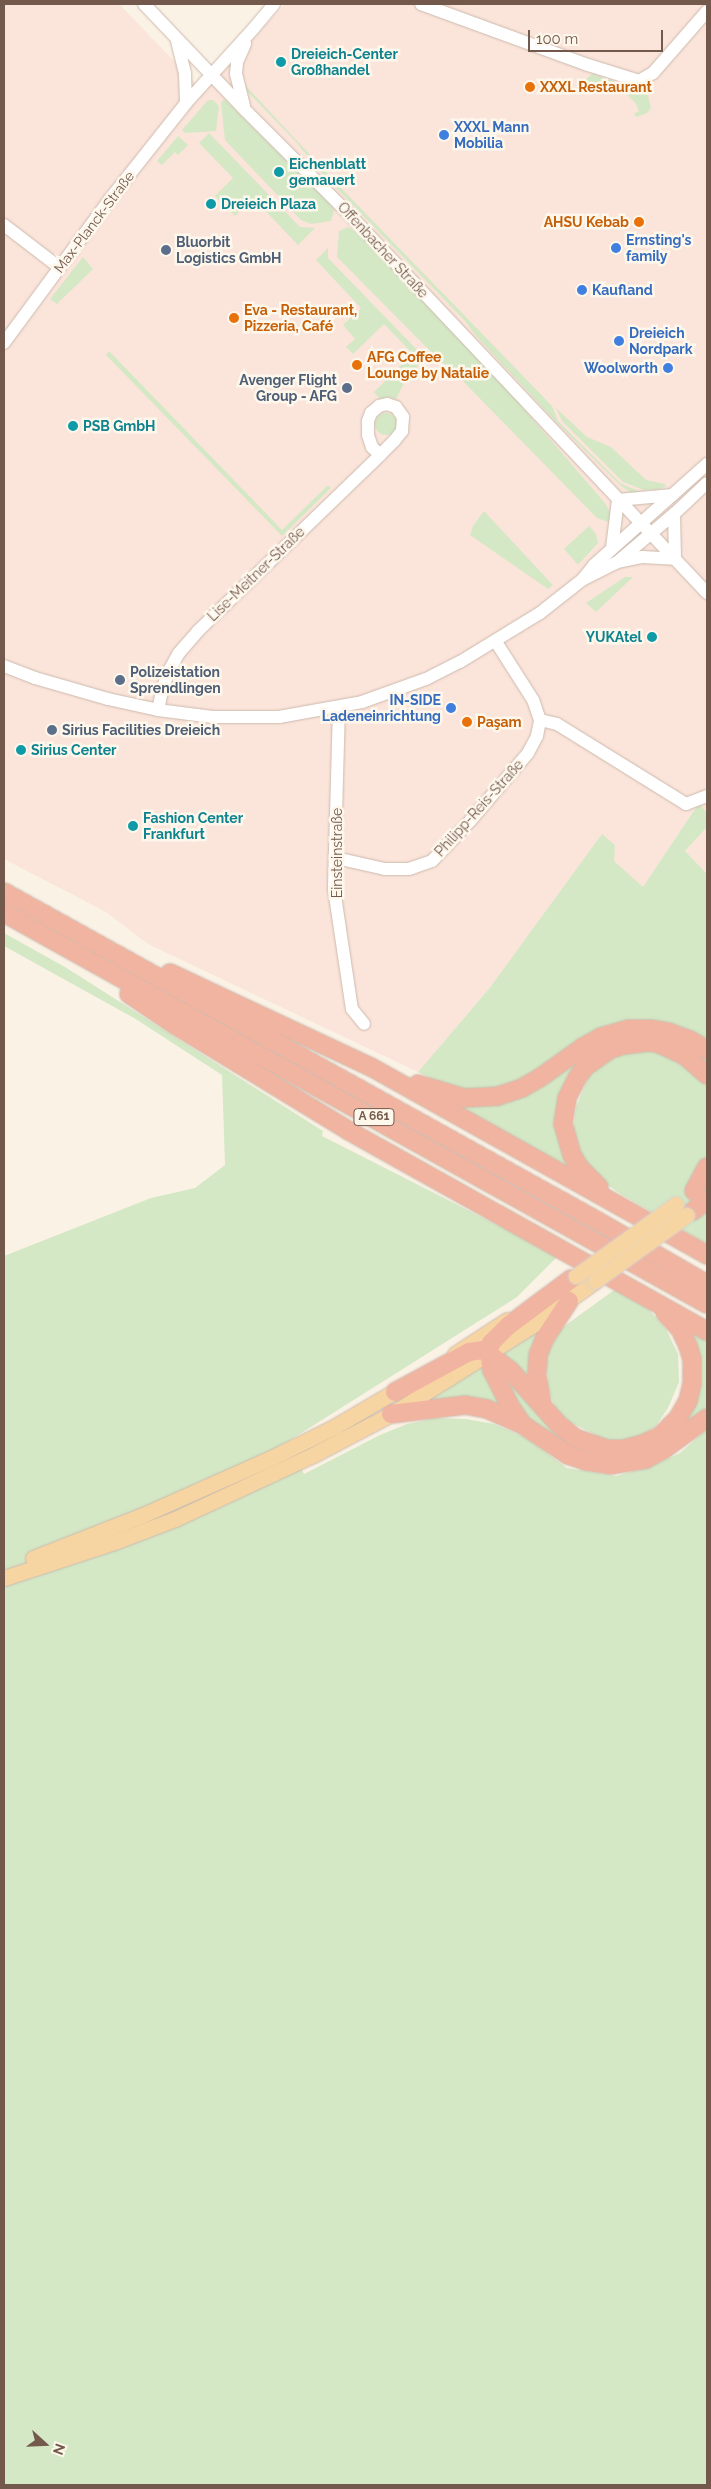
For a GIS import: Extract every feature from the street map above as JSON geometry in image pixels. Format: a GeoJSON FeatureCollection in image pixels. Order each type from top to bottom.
{"type":"FeatureCollection","features":[{"type":"Feature","properties":{"kind":"highway","name":"A 661"},"geometry":{"type":"LineString","coordinates":[[4,892],[596,1220],[707,1284]]}},
{"type":"Feature","properties":{"kind":"highway","name":"A 661"},"geometry":{"type":"LineString","coordinates":[[4,913],[707,1304]]}},
{"type":"Feature","properties":{"kind":"highway"},"geometry":{"type":"LineString","coordinates":[[39,933],[175,1025],[308,1106],[707,1331]]}},
{"type":"Feature","properties":{"kind":"highway"},"geometry":{"type":"LineString","coordinates":[[82,936],[188,980],[371,1067],[707,1255]]}},
{"type":"Feature","properties":{"kind":"highway"},"geometry":{"type":"LineString","coordinates":[[371,1067],[448,1094],[482,1099],[522,1088],[588,1044],[620,1031],[644,1028],[668,1032],[690,1040],[707,1050]]}},
{"type":"Feature","properties":{"kind":"highway"},"geometry":{"type":"LineString","coordinates":[[622,1207],[580,1168],[572,1155],[566,1139],[563,1124],[564,1111],[577,1078],[593,1060],[611,1049],[624,1045],[649,1042],[660,1044],[684,1055],[707,1075]]}},
{"type":"Feature","properties":{"kind":"highway"},"geometry":{"type":"LineString","coordinates":[[699,1200],[707,1166]]}},
{"type":"Feature","properties":{"kind":"highway"},"geometry":{"type":"LineString","coordinates":[[523,1425],[492,1370],[489,1352],[491,1343],[498,1334],[573,1278]]}},
{"type":"Feature","properties":{"kind":"highway"},"geometry":{"type":"LineString","coordinates":[[395,1392],[469,1352],[480,1350],[489,1352],[511,1371],[566,1432],[583,1442],[607,1449],[624,1449],[643,1444],[660,1436],[678,1418],[688,1401],[693,1367],[688,1346],[680,1329],[671,1317],[631,1288]]}},
{"type":"Feature","properties":{"kind":"highway"},"geometry":{"type":"LineString","coordinates":[[543,1405],[537,1383],[538,1355],[545,1338],[568,1301]]}},
{"type":"Feature","properties":{"kind":"highway"},"geometry":{"type":"LineString","coordinates":[[391,1414],[465,1405],[487,1409],[523,1425],[568,1455],[585,1461],[610,1464],[639,1461],[655,1454],[707,1418]]}},
{"type":"Feature","properties":{"kind":"main road"},"geometry":{"type":"LineString","coordinates":[[4,1568],[56,1551],[216,1483],[309,1440],[395,1392],[573,1278],[676,1204],[699,1200]]}},
{"type":"Feature","properties":{"kind":"main road"},"geometry":{"type":"LineString","coordinates":[[4,1578],[108,1544],[175,1519],[274,1474],[391,1414],[568,1301],[699,1200]]}},
{"type":"Feature","properties":{"kind":"street","name":"Offenbacher Straße"},"geometry":{"type":"LineString","coordinates":[[144,4],[246,111],[348,213],[707,593]]}},
{"type":"Feature","properties":{"kind":"street"},"geometry":{"type":"LineString","coordinates":[[246,111],[240,92],[236,68],[242,50],[254,28],[274,4]]}},
{"type":"Feature","properties":{"kind":"street"},"geometry":{"type":"LineString","coordinates":[[421,4],[639,81],[653,73],[707,11]]}},
{"type":"Feature","properties":{"kind":"street","name":"Max-Planck-Straße"},"geometry":{"type":"LineString","coordinates":[[4,343],[59,267],[186,103],[254,28]]}},
{"type":"Feature","properties":{"kind":"street"},"geometry":{"type":"LineString","coordinates":[[175,37],[185,74],[186,103]]}},
{"type":"Feature","properties":{"kind":"street"},"geometry":{"type":"LineString","coordinates":[[4,225],[59,267]]}},
{"type":"Feature","properties":{"kind":"street","name":"Lise-Meitner-Straße"},"geometry":{"type":"LineString","coordinates":[[158,710],[163,687],[179,652],[198,631],[380,455]]}},
{"type":"Feature","properties":{"kind":"street"},"geometry":{"type":"LineString","coordinates":[[4,666],[72,690],[158,710],[213,717],[279,717],[362,702],[426,679],[496,642],[540,613],[582,580],[612,548],[642,524],[707,464]]}},
{"type":"Feature","properties":{"kind":"street"},"geometry":{"type":"LineString","coordinates":[[582,580],[616,563],[674,514],[707,482]]}},
{"type":"Feature","properties":{"kind":"street"},"geometry":{"type":"LineString","coordinates":[[612,548],[618,500],[673,495]]}},
{"type":"Feature","properties":{"kind":"street"},"geometry":{"type":"LineString","coordinates":[[616,563],[642,557],[675,559],[674,514]]}},
{"type":"Feature","properties":{"kind":"street"},"geometry":{"type":"LineString","coordinates":[[496,642],[533,700],[540,720],[557,724],[686,804],[707,796]]}},
{"type":"Feature","properties":{"kind":"street","name":"Einsteinstraße"},"geometry":{"type":"LineString","coordinates":[[339,707],[334,889],[352,1009],[364,1024]]}},
{"type":"Feature","properties":{"kind":"street","name":"Philipp-Reis-Straße"},"geometry":{"type":"LineString","coordinates":[[336,858],[385,869],[409,868],[432,860],[470,821],[528,753],[537,736],[540,720]]}},
{"type":"Feature","properties":{"kind":"shaded area"},"geometry":{"type":"Polygon","coordinates":[[[4,4],[119,4],[204,92],[285,4],[707,4],[707,813],[698,804],[643,888],[613,861],[614,845],[602,835],[488,990],[418,1072],[148,944],[106,912],[4,859],[4,4]]]}},
{"type":"Feature","properties":{"kind":"shaded area"},"geometry":{"type":"Polygon","coordinates":[[[707,827],[707,874],[685,851],[707,827]]]}},
{"type":"Feature","properties":{"kind":"green space"},"geometry":{"type":"Polygon","coordinates":[[[592,74],[644,91],[648,96],[651,108],[647,113],[637,117],[634,114],[639,111],[636,104],[625,92],[609,85],[608,90],[598,89],[597,84],[584,87],[586,79],[592,74]]]}},
{"type":"Feature","properties":{"kind":"green space"},"geometry":{"type":"Polygon","coordinates":[[[244,84],[339,186],[552,406],[558,421],[620,483],[645,494],[632,493],[621,486],[557,423],[477,337],[464,320],[318,169],[297,143],[248,92],[244,84]]]}},
{"type":"Feature","properties":{"kind":"green space"},"geometry":{"type":"Polygon","coordinates":[[[224,99],[332,205],[334,211],[331,221],[311,224],[301,220],[225,140],[221,103],[224,99]]]}},
{"type":"Feature","properties":{"kind":"green space"},"geometry":{"type":"Polygon","coordinates":[[[208,100],[213,100],[219,106],[216,131],[185,133],[182,130],[208,100]]]}},
{"type":"Feature","properties":{"kind":"green space"},"geometry":{"type":"Polygon","coordinates":[[[209,133],[300,227],[315,228],[298,245],[253,198],[235,216],[215,196],[233,178],[199,143],[209,133]]]}},
{"type":"Feature","properties":{"kind":"green space"},"geometry":{"type":"Polygon","coordinates":[[[178,136],[188,145],[178,155],[175,152],[162,165],[157,161],[178,136]]]}},
{"type":"Feature","properties":{"kind":"green space"},"geometry":{"type":"Polygon","coordinates":[[[348,227],[364,237],[490,370],[605,503],[611,514],[612,523],[597,518],[451,369],[439,360],[337,257],[339,231],[348,227]]]}},
{"type":"Feature","properties":{"kind":"green space"},"geometry":{"type":"Polygon","coordinates":[[[328,248],[328,258],[425,358],[406,379],[396,399],[388,397],[380,399],[374,392],[413,354],[384,324],[353,354],[346,347],[355,339],[343,325],[361,308],[316,260],[328,248]]]}},
{"type":"Feature","properties":{"kind":"green space"},"geometry":{"type":"Polygon","coordinates":[[[83,257],[93,269],[57,304],[50,299],[83,257]]]}},
{"type":"Feature","properties":{"kind":"green space"},"geometry":{"type":"Polygon","coordinates":[[[109,351],[282,530],[328,485],[331,488],[282,536],[106,355],[109,351]]]}},
{"type":"Feature","properties":{"kind":"green space"},"geometry":{"type":"Polygon","coordinates":[[[556,408],[587,437],[611,447],[646,480],[665,484],[666,486],[660,489],[644,490],[623,482],[562,421],[556,408]]]}},
{"type":"Feature","properties":{"kind":"green space"},"geometry":{"type":"Polygon","coordinates":[[[386,413],[394,416],[397,424],[394,432],[386,435],[378,432],[375,424],[378,416],[386,413]]]}},
{"type":"Feature","properties":{"kind":"green space"},"geometry":{"type":"Polygon","coordinates":[[[484,511],[553,585],[548,589],[470,535],[473,526],[484,511]]]}},
{"type":"Feature","properties":{"kind":"green space"},"geometry":{"type":"Polygon","coordinates":[[[589,526],[596,534],[598,543],[578,565],[564,549],[589,526]]]}},
{"type":"Feature","properties":{"kind":"green space"},"geometry":{"type":"Polygon","coordinates":[[[625,577],[633,577],[596,612],[586,603],[625,577]]]}},
{"type":"Feature","properties":{"kind":"green space"},"geometry":{"type":"Polygon","coordinates":[[[699,803],[707,813],[707,827],[685,851],[707,874],[707,1244],[622,1195],[599,1179],[583,1161],[573,1133],[576,1107],[590,1073],[565,1093],[580,1175],[455,1106],[514,1084],[486,1091],[461,1092],[418,1072],[488,990],[602,834],[615,845],[614,861],[643,887],[699,803]]]}},
{"type":"Feature","properties":{"kind":"green space"},"geometry":{"type":"Polygon","coordinates":[[[4,933],[65,967],[323,1131],[322,1136],[558,1256],[517,1297],[287,1442],[304,1474],[380,1435],[407,1424],[436,1418],[466,1419],[494,1424],[527,1438],[567,1468],[616,1476],[652,1466],[680,1453],[707,1429],[707,2485],[4,2485],[4,1256],[151,1198],[195,1188],[225,1165],[222,1075],[134,1018],[4,946],[4,933]]]}},
{"type":"Feature","properties":{"kind":"green space"},"geometry":{"type":"Polygon","coordinates":[[[617,1288],[644,1304],[666,1329],[678,1354],[679,1382],[668,1408],[655,1427],[636,1439],[607,1441],[570,1422],[555,1408],[549,1391],[546,1357],[559,1330],[617,1288]]]}},
{"type":"Feature","properties":{"kind":"green space"},"geometry":{"type":"Polygon","coordinates":[[[678,1318],[707,1335],[707,1415],[622,1459],[571,1451],[528,1420],[497,1365],[555,1427],[613,1455],[690,1410],[678,1318]]]}},
{"type":"Feature","properties":{"kind":"green space"},"geometry":{"type":"Polygon","coordinates":[[[543,1326],[536,1392],[502,1354],[543,1326]]]}},
{"type":"Feature","properties":{"kind":"green space"},"geometry":{"type":"Polygon","coordinates":[[[482,1367],[486,1368],[508,1411],[431,1402],[429,1397],[482,1367]]]}},
{"type":"Feature","properties":{"kind":"place","name":"Dreieich-Center Großhandel"},"geometry":{"type":"Point","coordinates":[281,62]}},
{"type":"Feature","properties":{"kind":"place","name":"XXXL Restaurant"},"geometry":{"type":"Point","coordinates":[530,87]}},
{"type":"Feature","properties":{"kind":"place","name":"XXXL Mann Mobilia"},"geometry":{"type":"Point","coordinates":[444,135]}},
{"type":"Feature","properties":{"kind":"place","name":"Eichenblatt gemauert"},"geometry":{"type":"Point","coordinates":[279,172]}},
{"type":"Feature","properties":{"kind":"place","name":"Dreieich Plaza"},"geometry":{"type":"Point","coordinates":[211,204]}},
{"type":"Feature","properties":{"kind":"place","name":"AHSU Kebab"},"geometry":{"type":"Point","coordinates":[639,222]}},
{"type":"Feature","properties":{"kind":"place","name":"Ernsting's family"},"geometry":{"type":"Point","coordinates":[616,248]}},
{"type":"Feature","properties":{"kind":"place","name":"Bluorbit Logistics GmbH"},"geometry":{"type":"Point","coordinates":[166,250]}},
{"type":"Feature","properties":{"kind":"place","name":"Kaufland"},"geometry":{"type":"Point","coordinates":[582,290]}},
{"type":"Feature","properties":{"kind":"place","name":"Eva - Restaurant, Pizzeria, Café"},"geometry":{"type":"Point","coordinates":[234,318]}},
{"type":"Feature","properties":{"kind":"place","name":"Dreieich Nordpark"},"geometry":{"type":"Point","coordinates":[619,341]}},
{"type":"Feature","properties":{"kind":"place","name":"AFG Coffee Lounge by Natalie"},"geometry":{"type":"Point","coordinates":[357,365]}},
{"type":"Feature","properties":{"kind":"place","name":"Woolworth"},"geometry":{"type":"Point","coordinates":[668,368]}},
{"type":"Feature","properties":{"kind":"place","name":"Avenger Flight Group - AFG"},"geometry":{"type":"Point","coordinates":[347,388]}},
{"type":"Feature","properties":{"kind":"place","name":"PSB GmbH"},"geometry":{"type":"Point","coordinates":[73,426]}},
{"type":"Feature","properties":{"kind":"place","name":"YUKAtel"},"geometry":{"type":"Point","coordinates":[652,637]}},
{"type":"Feature","properties":{"kind":"place","name":"Polizeistation Sprendlingen"},"geometry":{"type":"Point","coordinates":[120,680]}},
{"type":"Feature","properties":{"kind":"place","name":"IN-SIDE Ladeneinrichtung"},"geometry":{"type":"Point","coordinates":[451,708]}},
{"type":"Feature","properties":{"kind":"place","name":"Paşam"},"geometry":{"type":"Point","coordinates":[467,722]}},
{"type":"Feature","properties":{"kind":"place","name":"Sirius Facilities Dreieich"},"geometry":{"type":"Point","coordinates":[52,730]}},
{"type":"Feature","properties":{"kind":"place","name":"Sirius Center"},"geometry":{"type":"Point","coordinates":[21,750]}},
{"type":"Feature","properties":{"kind":"place","name":"Fashion Center Frankfurt"},"geometry":{"type":"Point","coordinates":[133,826]}}]}
